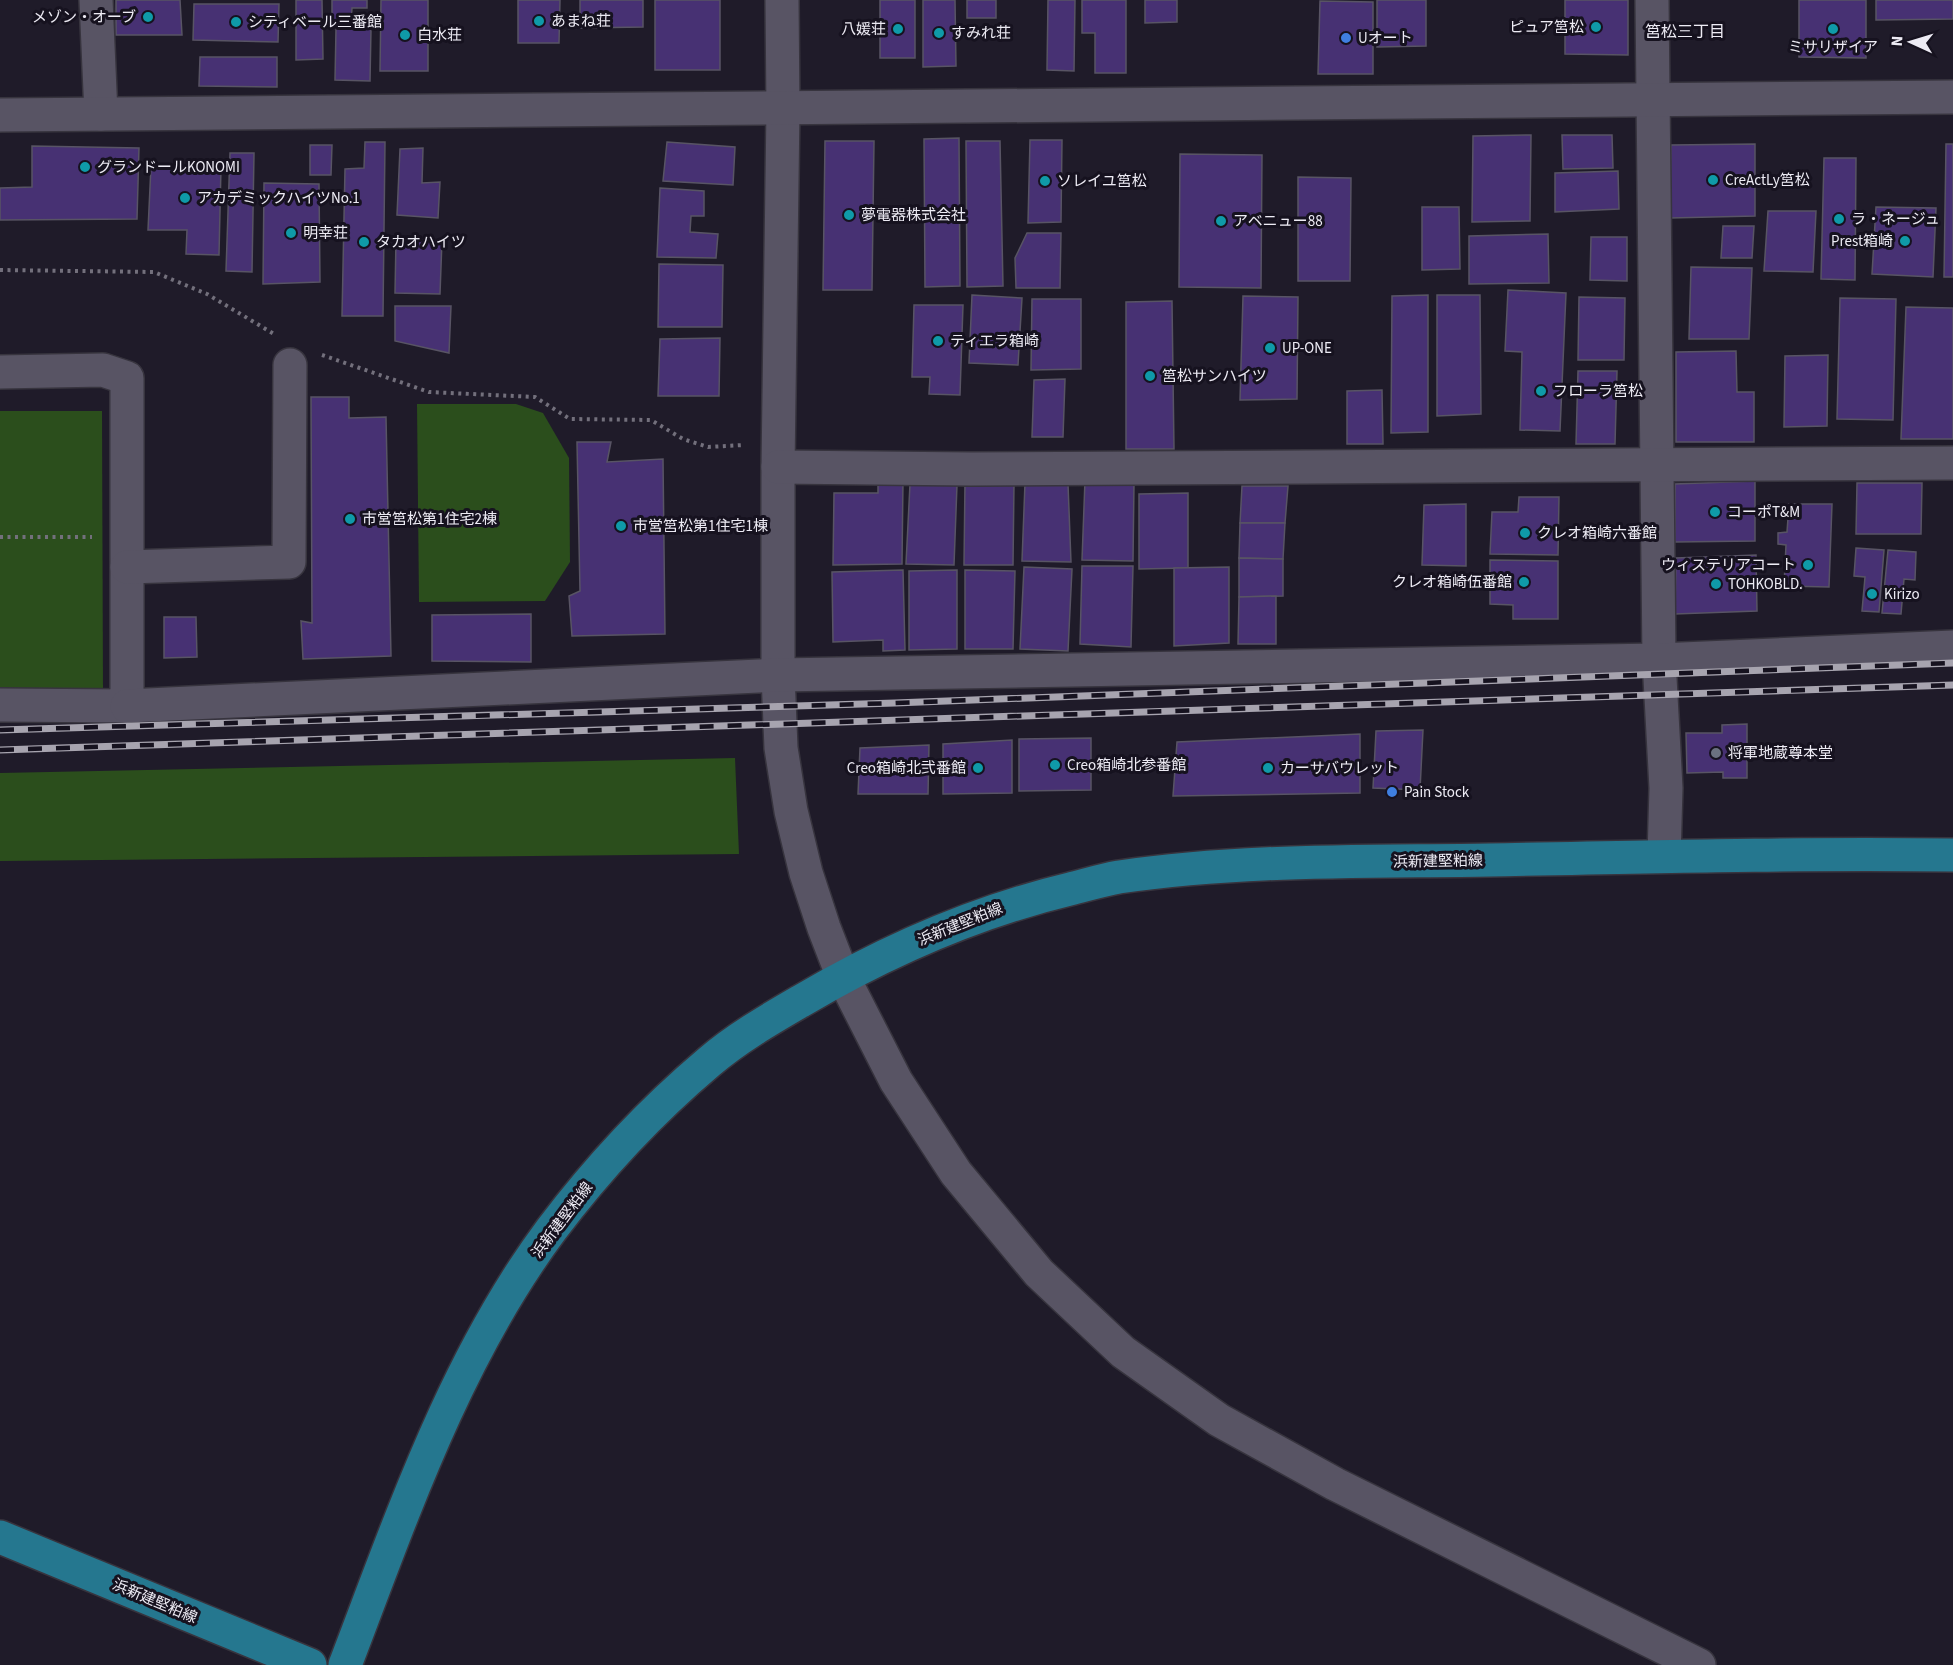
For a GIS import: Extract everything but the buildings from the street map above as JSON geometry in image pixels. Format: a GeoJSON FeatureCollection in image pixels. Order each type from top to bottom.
{"type":"FeatureCollection","features":[{"type":"Feature","properties":{"kind":"main road","name":"浜新建堅粕線"},"geometry":{"type":"LineString","coordinates":[[345,1665],[421,1471],[461,1381],[503,1303],[550,1230],[603,1166],[658,1108],[712,1059],[768,1020],[843,976],[931,934],[1019,901],[1114,878],[1221,865],[1664,856],[1953,855]]}},
{"type":"Feature","properties":{"kind":"main road","name":"浜新建堅粕線"},"geometry":{"type":"LineString","coordinates":[[0,1537],[310,1665]]}},
{"type":"Feature","properties":{"kind":"street"},"geometry":{"type":"LineString","coordinates":[[96,0],[101,114]]}},
{"type":"Feature","properties":{"kind":"street"},"geometry":{"type":"LineString","coordinates":[[782,0],[783,109],[778,456],[778,675],[781,748],[791,811],[806,873],[824,928],[843,976],[896,1081],[956,1173],[1039,1273],[1123,1352],[1219,1420],[1326,1479],[1699,1665]]}},
{"type":"Feature","properties":{"kind":"street"},"geometry":{"type":"LineString","coordinates":[[1652,0],[1659,660],[1666,788],[1664,856]]}},
{"type":"Feature","properties":{"kind":"street"},"geometry":{"type":"LineString","coordinates":[[0,115],[1953,98]]}},
{"type":"Feature","properties":{"kind":"street"},"geometry":{"type":"LineString","coordinates":[[127,552],[289,562],[304,359]]}},
{"type":"Feature","properties":{"kind":"street"},"geometry":{"type":"LineString","coordinates":[[0,372],[103,370],[127,378],[127,706]]}},
{"type":"Feature","properties":{"kind":"street"},"geometry":{"type":"LineString","coordinates":[[778,456],[971,469],[1953,463]]}},
{"type":"Feature","properties":{"kind":"street"},"geometry":{"type":"LineString","coordinates":[[0,705],[127,706],[778,675],[1659,660],[1953,647]]}},
{"type":"Feature","properties":{"kind":"path"},"geometry":{"type":"LineString","coordinates":[[0,270],[154,272],[207,294],[275,334]]}},
{"type":"Feature","properties":{"kind":"path"},"geometry":{"type":"LineString","coordinates":[[304,359],[429,392],[535,397],[570,419],[651,420],[683,439],[708,447],[778,456]]}},
{"type":"Feature","properties":{"kind":"path"},"geometry":{"type":"LineString","coordinates":[[0,537],[127,552]]}},
{"type":"Feature","properties":{"kind":"green space"},"geometry":{"type":"Polygon","coordinates":[[[417,404],[516,404],[543,413],[569,458],[570,562],[545,601],[419,602],[417,404]]]}},
{"type":"Feature","properties":{"kind":"green space"},"geometry":{"type":"Polygon","coordinates":[[[0,411],[102,411],[103,693],[0,692],[0,411]]]}},
{"type":"Feature","properties":{"kind":"green space"},"geometry":{"type":"Polygon","coordinates":[[[735,758],[739,854],[0,861],[0,773],[735,758]]]}},
{"type":"Feature","properties":{"kind":"railway"},"geometry":{"type":"LineString","coordinates":[[0,730],[895,703],[1953,663]]}},
{"type":"Feature","properties":{"kind":"railway"},"geometry":{"type":"LineString","coordinates":[[0,750],[1953,685]]}},
{"type":"Feature","properties":{"kind":"place","name":"メゾン・オーブ"},"geometry":{"type":"Point","coordinates":[148,17]}},
{"type":"Feature","properties":{"kind":"place","name":"あまね荘"},"geometry":{"type":"Point","coordinates":[539,21]}},
{"type":"Feature","properties":{"kind":"place","name":"シティベール三番館"},"geometry":{"type":"Point","coordinates":[236,22]}},
{"type":"Feature","properties":{"kind":"place","name":"ピュア筥松"},"geometry":{"type":"Point","coordinates":[1596,27]}},
{"type":"Feature","properties":{"kind":"place","name":"八媛荘"},"geometry":{"type":"Point","coordinates":[898,29]}},
{"type":"Feature","properties":{"kind":"place","name":"ミサリザイア"},"geometry":{"type":"Point","coordinates":[1833,29]}},
{"type":"Feature","properties":{"kind":"place","name":"すみれ荘"},"geometry":{"type":"Point","coordinates":[939,33]}},
{"type":"Feature","properties":{"kind":"place","name":"白水荘"},"geometry":{"type":"Point","coordinates":[405,35]}},
{"type":"Feature","properties":{"kind":"place","name":"Uオート"},"geometry":{"type":"Point","coordinates":[1346,38]}},
{"type":"Feature","properties":{"kind":"place","name":"グランドールKONOMI"},"geometry":{"type":"Point","coordinates":[85,167]}},
{"type":"Feature","properties":{"kind":"place","name":"CreActLy筥松"},"geometry":{"type":"Point","coordinates":[1713,180]}},
{"type":"Feature","properties":{"kind":"place","name":"ソレイユ筥松"},"geometry":{"type":"Point","coordinates":[1045,181]}},
{"type":"Feature","properties":{"kind":"place","name":"アカデミックハイツNo.1"},"geometry":{"type":"Point","coordinates":[185,198]}},
{"type":"Feature","properties":{"kind":"place","name":"夢電器株式会社"},"geometry":{"type":"Point","coordinates":[849,215]}},
{"type":"Feature","properties":{"kind":"place","name":"ラ・ネージュ"},"geometry":{"type":"Point","coordinates":[1839,219]}},
{"type":"Feature","properties":{"kind":"place","name":"アベニュー88"},"geometry":{"type":"Point","coordinates":[1221,221]}},
{"type":"Feature","properties":{"kind":"place","name":"明幸荘"},"geometry":{"type":"Point","coordinates":[291,233]}},
{"type":"Feature","properties":{"kind":"place","name":"Prest箱崎"},"geometry":{"type":"Point","coordinates":[1905,241]}},
{"type":"Feature","properties":{"kind":"place","name":"タカオハイツ"},"geometry":{"type":"Point","coordinates":[364,242]}},
{"type":"Feature","properties":{"kind":"place","name":"ティエラ箱崎"},"geometry":{"type":"Point","coordinates":[938,341]}},
{"type":"Feature","properties":{"kind":"place","name":"UP-ONE"},"geometry":{"type":"Point","coordinates":[1270,348]}},
{"type":"Feature","properties":{"kind":"place","name":"筥松サンハイツ"},"geometry":{"type":"Point","coordinates":[1150,376]}},
{"type":"Feature","properties":{"kind":"place","name":"フローラ筥松"},"geometry":{"type":"Point","coordinates":[1541,391]}},
{"type":"Feature","properties":{"kind":"place","name":"コーポT&M"},"geometry":{"type":"Point","coordinates":[1715,512]}},
{"type":"Feature","properties":{"kind":"place","name":"市営筥松第1住宅2棟"},"geometry":{"type":"Point","coordinates":[350,519]}},
{"type":"Feature","properties":{"kind":"place","name":"市営筥松第1住宅1棟"},"geometry":{"type":"Point","coordinates":[621,526]}},
{"type":"Feature","properties":{"kind":"place","name":"クレオ箱崎六番館"},"geometry":{"type":"Point","coordinates":[1525,533]}},
{"type":"Feature","properties":{"kind":"place","name":"ウィステリアコート"},"geometry":{"type":"Point","coordinates":[1808,565]}},
{"type":"Feature","properties":{"kind":"place","name":"クレオ箱崎伍番館"},"geometry":{"type":"Point","coordinates":[1524,582]}},
{"type":"Feature","properties":{"kind":"place","name":"TOHKOBLD."},"geometry":{"type":"Point","coordinates":[1716,584]}},
{"type":"Feature","properties":{"kind":"place","name":"Kirizo"},"geometry":{"type":"Point","coordinates":[1872,594]}},
{"type":"Feature","properties":{"kind":"place","name":"将軍地蔵尊本堂"},"geometry":{"type":"Point","coordinates":[1716,753]}},
{"type":"Feature","properties":{"kind":"place","name":"Creo箱崎北参番館"},"geometry":{"type":"Point","coordinates":[1055,765]}},
{"type":"Feature","properties":{"kind":"place","name":"Creo箱崎北弐番館"},"geometry":{"type":"Point","coordinates":[978,768]}},
{"type":"Feature","properties":{"kind":"place","name":"カーサバウレット"},"geometry":{"type":"Point","coordinates":[1268,768]}},
{"type":"Feature","properties":{"kind":"place","name":"Pain Stock"},"geometry":{"type":"Point","coordinates":[1392,792]}},
{"type":"Feature","properties":{"kind":"district","name":"筥松三丁目"},"geometry":{"type":"Point","coordinates":[1685,31]}}]}
